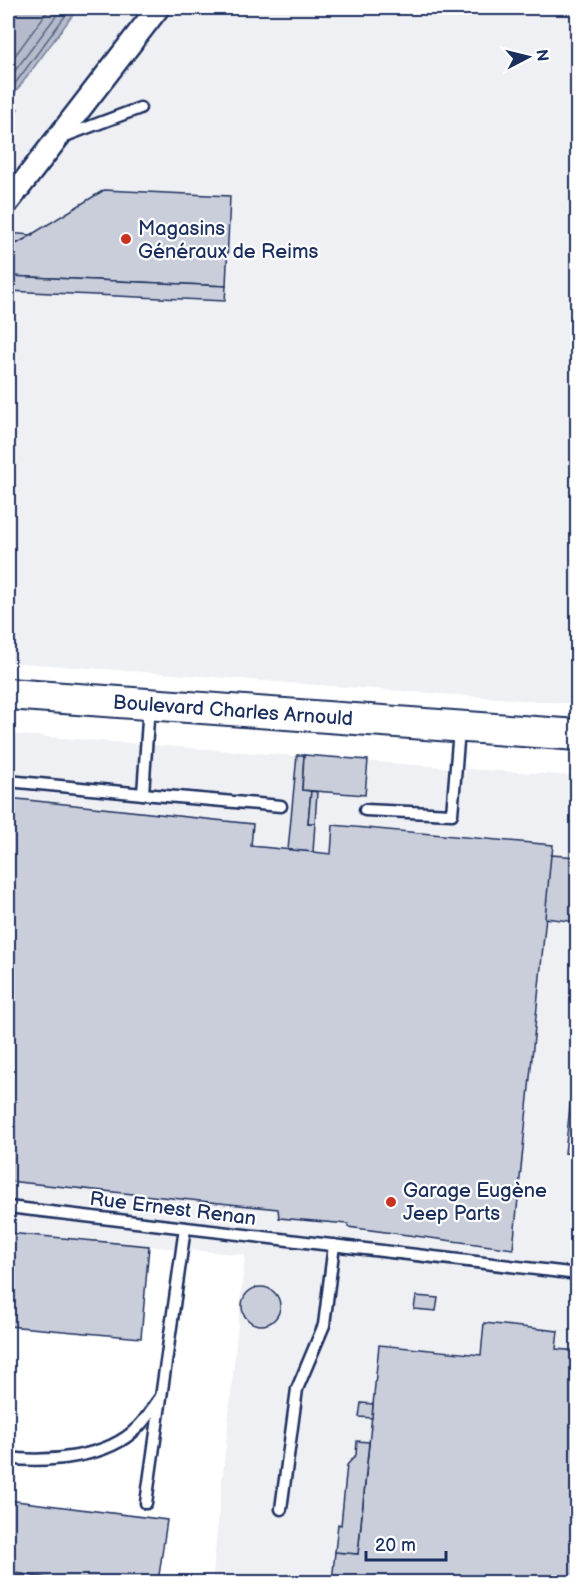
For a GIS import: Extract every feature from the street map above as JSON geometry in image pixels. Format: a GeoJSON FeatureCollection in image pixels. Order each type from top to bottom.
{"type":"FeatureCollection","features":[{"type":"Feature","properties":{"kind":"main road","name":"Boulevard Charles Arnould"},"geometry":{"type":"LineString","coordinates":[[8,694],[578,735]]}},
{"type":"Feature","properties":{"kind":"street"},"geometry":{"type":"LineString","coordinates":[[8,202],[158,8]]}},
{"type":"Feature","properties":{"kind":"lane"},"geometry":{"type":"LineString","coordinates":[[56,139],[140,108]]}},
{"type":"Feature","properties":{"kind":"lane"},"geometry":{"type":"LineString","coordinates":[[143,794],[149,704]]}},
{"type":"Feature","properties":{"kind":"lane"},"geometry":{"type":"LineString","coordinates":[[365,810],[452,814],[459,726]]}},
{"type":"Feature","properties":{"kind":"lane"},"geometry":{"type":"LineString","coordinates":[[8,781],[281,806]]}},
{"type":"Feature","properties":{"kind":"lane","name":"Rue Ernest Renan"},"geometry":{"type":"LineString","coordinates":[[8,1207],[578,1274]]}},
{"type":"Feature","properties":{"kind":"lane"},"geometry":{"type":"LineString","coordinates":[[146,1503],[185,1228]]}},
{"type":"Feature","properties":{"kind":"lane"},"geometry":{"type":"LineString","coordinates":[[281,1509],[297,1389],[324,1324],[334,1245]]}},
{"type":"Feature","properties":{"kind":"lane"},"geometry":{"type":"LineString","coordinates":[[8,1458],[62,1459],[106,1448],[136,1429],[162,1395]]}},
{"type":"Feature","properties":{"kind":"shaded area"},"geometry":{"type":"Polygon","coordinates":[[[8,8],[577,8],[577,704],[8,662],[8,8]]]}},
{"type":"Feature","properties":{"kind":"shaded area"},"geometry":{"type":"Polygon","coordinates":[[[8,734],[577,776],[577,1582],[212,1582],[245,1255],[8,1233],[8,734]]]}},
{"type":"Feature","properties":{"kind":"water"},"geometry":{"type":"Polygon","coordinates":[[[8,8],[78,8],[11,98],[18,109],[8,122],[8,8]]]}},
{"type":"Feature","properties":{"kind":"building","name":"Magasins Généraux de Reims"},"geometry":{"type":"Polygon","coordinates":[[[104,190],[230,196],[226,286],[8,276],[8,251],[11,247],[104,190]]]}},
{"type":"Feature","properties":{"kind":"building"},"geometry":{"type":"Polygon","coordinates":[[[8,233],[32,235],[18,243],[8,242],[8,233]]]}},
{"type":"Feature","properties":{"kind":"building"},"geometry":{"type":"Polygon","coordinates":[[[8,276],[226,286],[225,301],[8,291],[8,276]]]}},
{"type":"Feature","properties":{"kind":"building"},"geometry":{"type":"Polygon","coordinates":[[[297,755],[304,755],[302,790],[311,791],[308,823],[315,823],[313,852],[288,850],[297,755]]]}},
{"type":"Feature","properties":{"kind":"building"},"geometry":{"type":"Polygon","coordinates":[[[304,755],[368,760],[365,795],[302,790],[304,755]]]}},
{"type":"Feature","properties":{"kind":"building"},"geometry":{"type":"Polygon","coordinates":[[[311,791],[317,792],[315,823],[308,823],[311,791]]]}},
{"type":"Feature","properties":{"kind":"building"},"geometry":{"type":"Polygon","coordinates":[[[8,798],[253,824],[251,846],[331,854],[333,825],[553,845],[513,1249],[348,1227],[348,1224],[279,1218],[278,1209],[8,1181],[8,798]]]}},
{"type":"Feature","properties":{"kind":"building"},"geometry":{"type":"Polygon","coordinates":[[[551,855],[578,857],[578,922],[545,918],[551,855]]]}},
{"type":"Feature","properties":{"kind":"building"},"geometry":{"type":"Polygon","coordinates":[[[578,1031],[578,1155],[565,1153],[578,1031]]]}},
{"type":"Feature","properties":{"kind":"building"},"geometry":{"type":"Polygon","coordinates":[[[8,1233],[149,1246],[141,1338],[8,1326],[8,1233]]]}},
{"type":"Feature","properties":{"kind":"building"},"geometry":{"type":"Polygon","coordinates":[[[261,1287],[274,1293],[280,1306],[274,1319],[261,1325],[248,1319],[242,1306],[248,1293],[261,1287]]]}},
{"type":"Feature","properties":{"kind":"building"},"geometry":{"type":"Polygon","coordinates":[[[416,1296],[438,1298],[436,1311],[414,1309],[416,1296]]]}},
{"type":"Feature","properties":{"kind":"building"},"geometry":{"type":"Polygon","coordinates":[[[484,1323],[558,1331],[556,1349],[578,1351],[578,1582],[332,1582],[335,1552],[358,1554],[379,1345],[481,1355],[484,1323]]]}},
{"type":"Feature","properties":{"kind":"building"},"geometry":{"type":"Polygon","coordinates":[[[361,1403],[373,1404],[372,1418],[359,1417],[361,1403]]]}},
{"type":"Feature","properties":{"kind":"building"},"geometry":{"type":"Polygon","coordinates":[[[357,1441],[369,1442],[358,1554],[335,1552],[338,1524],[341,1525],[347,1465],[356,1455],[357,1441]]]}},
{"type":"Feature","properties":{"kind":"building"},"geometry":{"type":"Polygon","coordinates":[[[8,1500],[167,1520],[158,1582],[72,1582],[8,1572],[8,1500]]]}},
{"type":"Feature","properties":{"kind":"building"},"geometry":{"type":"Polygon","coordinates":[[[8,1572],[72,1582],[8,1582],[8,1572]]]}},
{"type":"Feature","properties":{"kind":"place","name":"Magasins Généraux de Reims"},"geometry":{"type":"Point","coordinates":[126,239]}},
{"type":"Feature","properties":{"kind":"place","name":"Garage Eugène Jeep Parts"},"geometry":{"type":"Point","coordinates":[391,1202]}}]}
